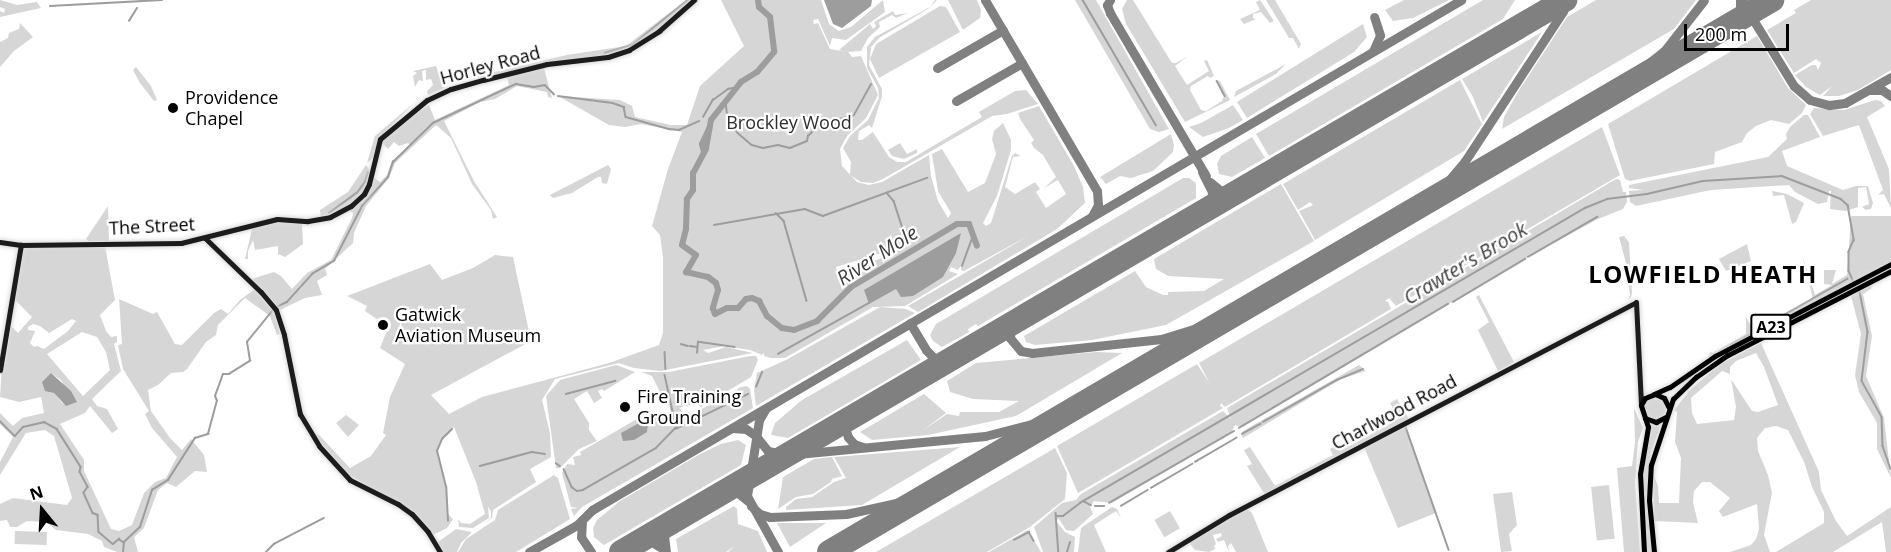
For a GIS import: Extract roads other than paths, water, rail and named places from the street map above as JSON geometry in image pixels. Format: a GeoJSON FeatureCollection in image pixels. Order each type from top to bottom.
{"type":"FeatureCollection","features":[{"type":"Feature","properties":{"kind":"main road","name":"A23"},"geometry":{"type":"LineString","coordinates":[[1653,394],[1670,387],[1715,356],[1891,264]]}},
{"type":"Feature","properties":{"kind":"main road","name":"A23"},"geometry":{"type":"LineString","coordinates":[[1669,409],[1677,394],[1718,361],[1891,271]]}},
{"type":"Feature","properties":{"kind":"main road"},"geometry":{"type":"LineString","coordinates":[[1644,552],[1640,474],[1648,427],[1641,405],[1644,399],[1653,394],[1664,398],[1669,409],[1651,465],[1649,500],[1654,552]]}},
{"type":"Feature","properties":{"kind":"main road"},"geometry":{"type":"LineString","coordinates":[[1643,417],[1656,422],[1667,416]]}},
{"type":"Feature","properties":{"kind":"street","name":"Horley Road"},"geometry":{"type":"LineString","coordinates":[[304,221],[330,217],[360,198],[369,184],[379,141],[396,123],[428,99],[456,87],[527,69],[619,54],[646,41],[694,0]]}},
{"type":"Feature","properties":{"kind":"street","name":"The Street"},"geometry":{"type":"LineString","coordinates":[[0,243],[21,245],[174,243],[205,238],[275,219],[304,221]]}},
{"type":"Feature","properties":{"kind":"street"},"geometry":{"type":"LineString","coordinates":[[205,238],[261,292],[276,310],[286,343],[299,411],[312,435],[350,480],[398,504],[415,518],[427,530],[440,552]]}},
{"type":"Feature","properties":{"kind":"street"},"geometry":{"type":"LineString","coordinates":[[0,369],[21,245]]}},
{"type":"Feature","properties":{"kind":"street","name":"Charlwood Road"},"geometry":{"type":"LineString","coordinates":[[1168,552],[1229,515],[1636,302],[1641,385]]}},
{"type":"Feature","properties":{"kind":"street"},"geometry":{"type":"LineString","coordinates":[[1641,385],[1644,391],[1653,394]]}},
{"type":"Feature","properties":{"kind":"street"},"geometry":{"type":"LineString","coordinates":[[1641,385],[1641,405]]}},
{"type":"Feature","properties":{"kind":"waterway"},"geometry":{"type":"LineString","coordinates":[[50,6],[162,0]]}},
{"type":"Feature","properties":{"kind":"waterway"},"geometry":{"type":"LineString","coordinates":[[605,53],[632,45],[688,0]]}},
{"type":"Feature","properties":{"kind":"waterway","name":"River Mole"},"geometry":{"type":"LineString","coordinates":[[758,0],[759,7],[770,17],[774,52],[757,72],[741,82],[711,120],[706,149],[693,173],[693,190],[687,199],[686,229],[682,245],[696,255],[686,272],[708,277],[716,283],[718,290],[713,308],[715,314],[727,308],[738,308],[746,299],[752,298],[759,301],[767,316],[782,328],[794,330],[817,321],[851,287],[957,224],[969,224],[977,246]]}},
{"type":"Feature","properties":{"kind":"waterway"},"geometry":{"type":"LineString","coordinates":[[1083,0],[1156,125]]}},
{"type":"Feature","properties":{"kind":"waterway"},"geometry":{"type":"LineString","coordinates":[[129,21],[137,8]]}},
{"type":"Feature","properties":{"kind":"waterway"},"geometry":{"type":"LineString","coordinates":[[1217,81],[1225,96]]}},
{"type":"Feature","properties":{"kind":"waterway"},"geometry":{"type":"LineString","coordinates":[[277,307],[287,302],[312,274],[334,261],[362,206],[388,177],[393,162],[433,123],[516,84],[534,87],[545,85],[554,94]]}},
{"type":"Feature","properties":{"kind":"waterway"},"geometry":{"type":"LineString","coordinates":[[726,101],[728,119],[738,133],[752,145],[763,148],[778,145],[790,148],[807,141],[808,136],[819,125],[854,115],[871,84]]}},
{"type":"Feature","properties":{"kind":"waterway"},"geometry":{"type":"LineString","coordinates":[[703,117],[713,100],[728,89],[738,87]]}},
{"type":"Feature","properties":{"kind":"waterway"},"geometry":{"type":"LineString","coordinates":[[558,96],[613,103],[624,107],[626,117],[669,129],[679,130],[699,121]]}},
{"type":"Feature","properties":{"kind":"waterway"},"geometry":{"type":"LineString","coordinates":[[704,152],[702,144],[709,129]]}},
{"type":"Feature","properties":{"kind":"waterway"},"geometry":{"type":"LineString","coordinates":[[329,213],[357,193],[365,182],[368,172]]}},
{"type":"Feature","properties":{"kind":"waterway","name":"Crawter's Brook"},"geometry":{"type":"LineString","coordinates":[[1056,516],[1063,516],[1080,503],[1585,208],[1607,199],[1647,194],[1703,181],[1782,176],[1841,199],[1848,205],[1854,240],[1849,252],[1849,271],[1853,280]]}},
{"type":"Feature","properties":{"kind":"waterway"},"geometry":{"type":"LineString","coordinates":[[714,225],[805,209],[823,216],[927,178]]}},
{"type":"Feature","properties":{"kind":"waterway"},"geometry":{"type":"LineString","coordinates":[[887,193],[894,201],[907,241]]}},
{"type":"Feature","properties":{"kind":"waterway"},"geometry":{"type":"LineString","coordinates":[[776,213],[784,221],[807,301]]}},
{"type":"Feature","properties":{"kind":"waterway"},"geometry":{"type":"LineString","coordinates":[[1528,257],[1597,217]]}},
{"type":"Feature","properties":{"kind":"waterway"},"geometry":{"type":"LineString","coordinates":[[962,266],[972,238]]}},
{"type":"Feature","properties":{"kind":"waterway"},"geometry":{"type":"LineString","coordinates":[[1453,302],[1525,259]]}},
{"type":"Feature","properties":{"kind":"waterway"},"geometry":{"type":"LineString","coordinates":[[1758,330],[1847,279]]}},
{"type":"Feature","properties":{"kind":"waterway","name":"Crawter's Brook"},"geometry":{"type":"LineString","coordinates":[[1860,292],[1868,332],[1862,381],[1882,417],[1883,446],[1891,469]]}},
{"type":"Feature","properties":{"kind":"waterway"},"geometry":{"type":"LineString","coordinates":[[778,354],[869,303]]}},
{"type":"Feature","properties":{"kind":"waterway"},"geometry":{"type":"LineString","coordinates":[[1239,428],[1448,304]]}},
{"type":"Feature","properties":{"kind":"waterway"},"geometry":{"type":"LineString","coordinates":[[123,552],[124,542],[140,527],[152,490],[168,480],[195,438],[208,434],[217,401],[215,396],[223,374],[229,374],[250,361],[247,342],[273,310]]}},
{"type":"Feature","properties":{"kind":"waterway"},"geometry":{"type":"LineString","coordinates":[[1731,345],[1754,332]]}},
{"type":"Feature","properties":{"kind":"waterway"},"geometry":{"type":"LineString","coordinates":[[697,353],[698,342]]}},
{"type":"Feature","properties":{"kind":"waterway"},"geometry":{"type":"LineString","coordinates":[[700,342],[735,347]]}},
{"type":"Feature","properties":{"kind":"waterway"},"geometry":{"type":"LineString","coordinates":[[681,344],[688,346]]}},
{"type":"Feature","properties":{"kind":"waterway"},"geometry":{"type":"LineString","coordinates":[[690,346],[697,347]]}},
{"type":"Feature","properties":{"kind":"waterway"},"geometry":{"type":"LineString","coordinates":[[665,352],[666,369]]}},
{"type":"Feature","properties":{"kind":"waterway"},"geometry":{"type":"LineString","coordinates":[[1263,422],[1337,380],[1363,369]]}},
{"type":"Feature","properties":{"kind":"waterway"},"geometry":{"type":"LineString","coordinates":[[756,387],[762,372]]}},
{"type":"Feature","properties":{"kind":"waterway"},"geometry":{"type":"LineString","coordinates":[[665,375],[675,421]]}},
{"type":"Feature","properties":{"kind":"waterway"},"geometry":{"type":"LineString","coordinates":[[566,394],[615,381]]}},
{"type":"Feature","properties":{"kind":"waterway"},"geometry":{"type":"LineString","coordinates":[[676,429],[748,394]]}},
{"type":"Feature","properties":{"kind":"waterway"},"geometry":{"type":"LineString","coordinates":[[0,421],[15,436],[23,427],[44,422],[57,429],[81,467],[80,472],[88,487],[84,493],[93,513],[98,515],[99,532],[113,544],[119,539],[123,542]]}},
{"type":"Feature","properties":{"kind":"waterway"},"geometry":{"type":"LineString","coordinates":[[1242,434],[1260,424]]}},
{"type":"Feature","properties":{"kind":"waterway"},"geometry":{"type":"LineString","coordinates":[[564,469],[572,487],[577,491],[583,490],[656,448],[676,427]]}},
{"type":"Feature","properties":{"kind":"waterway"},"geometry":{"type":"LineString","coordinates":[[1406,427],[1449,550]]}},
{"type":"Feature","properties":{"kind":"waterway"},"geometry":{"type":"LineString","coordinates":[[448,521],[446,487],[437,451],[442,439],[452,429]]}},
{"type":"Feature","properties":{"kind":"waterway"},"geometry":{"type":"LineString","coordinates":[[1109,503],[1234,431]]}},
{"type":"Feature","properties":{"kind":"waterway"},"geometry":{"type":"LineString","coordinates":[[1195,462],[1236,438]]}},
{"type":"Feature","properties":{"kind":"waterway"},"geometry":{"type":"LineString","coordinates":[[480,466],[532,452],[545,454]]}},
{"type":"Feature","properties":{"kind":"waterway"},"geometry":{"type":"LineString","coordinates":[[556,463],[560,466]]}},
{"type":"Feature","properties":{"kind":"waterway"},"geometry":{"type":"LineString","coordinates":[[1151,488],[1192,464]]}},
{"type":"Feature","properties":{"kind":"waterway"},"geometry":{"type":"LineString","coordinates":[[1121,506],[1148,490]]}},
{"type":"Feature","properties":{"kind":"waterway","name":"Crawter's Brook"},"geometry":{"type":"LineString","coordinates":[[1083,501],[1091,505]]}},
{"type":"Feature","properties":{"kind":"waterway"},"geometry":{"type":"LineString","coordinates":[[1095,506],[1104,506]]}},
{"type":"Feature","properties":{"kind":"waterway","name":"River Mole"},"geometry":{"type":"LineString","coordinates":[[1056,513],[1059,552]]}},
{"type":"Feature","properties":{"kind":"waterway"},"geometry":{"type":"LineString","coordinates":[[266,552],[274,544],[324,518]]}},
{"type":"Feature","properties":{"kind":"waterway"},"geometry":{"type":"LineString","coordinates":[[1014,540],[1029,532],[1034,541]]}},
{"type":"Feature","properties":{"kind":"waterway"},"geometry":{"type":"LineString","coordinates":[[1067,552],[1070,542]]}},
{"type":"Feature","properties":{"kind":"place","name":"Providence Chapel"},"geometry":{"type":"Point","coordinates":[173,108]}},
{"type":"Feature","properties":{"kind":"place","name":"Gatwick Aviation Museum"},"geometry":{"type":"Point","coordinates":[383,325]}},
{"type":"Feature","properties":{"kind":"place","name":"Fire Training Ground"},"geometry":{"type":"Point","coordinates":[625,407]}},
{"type":"Feature","properties":{"kind":"district","name":"LOWFIELD HEATH"},"geometry":{"type":"Point","coordinates":[1703,274]}},
{"type":"Feature","properties":{"kind":"park label","name":"Brockley Wood"},"geometry":{"type":"Point","coordinates":[789,122]}}]}
